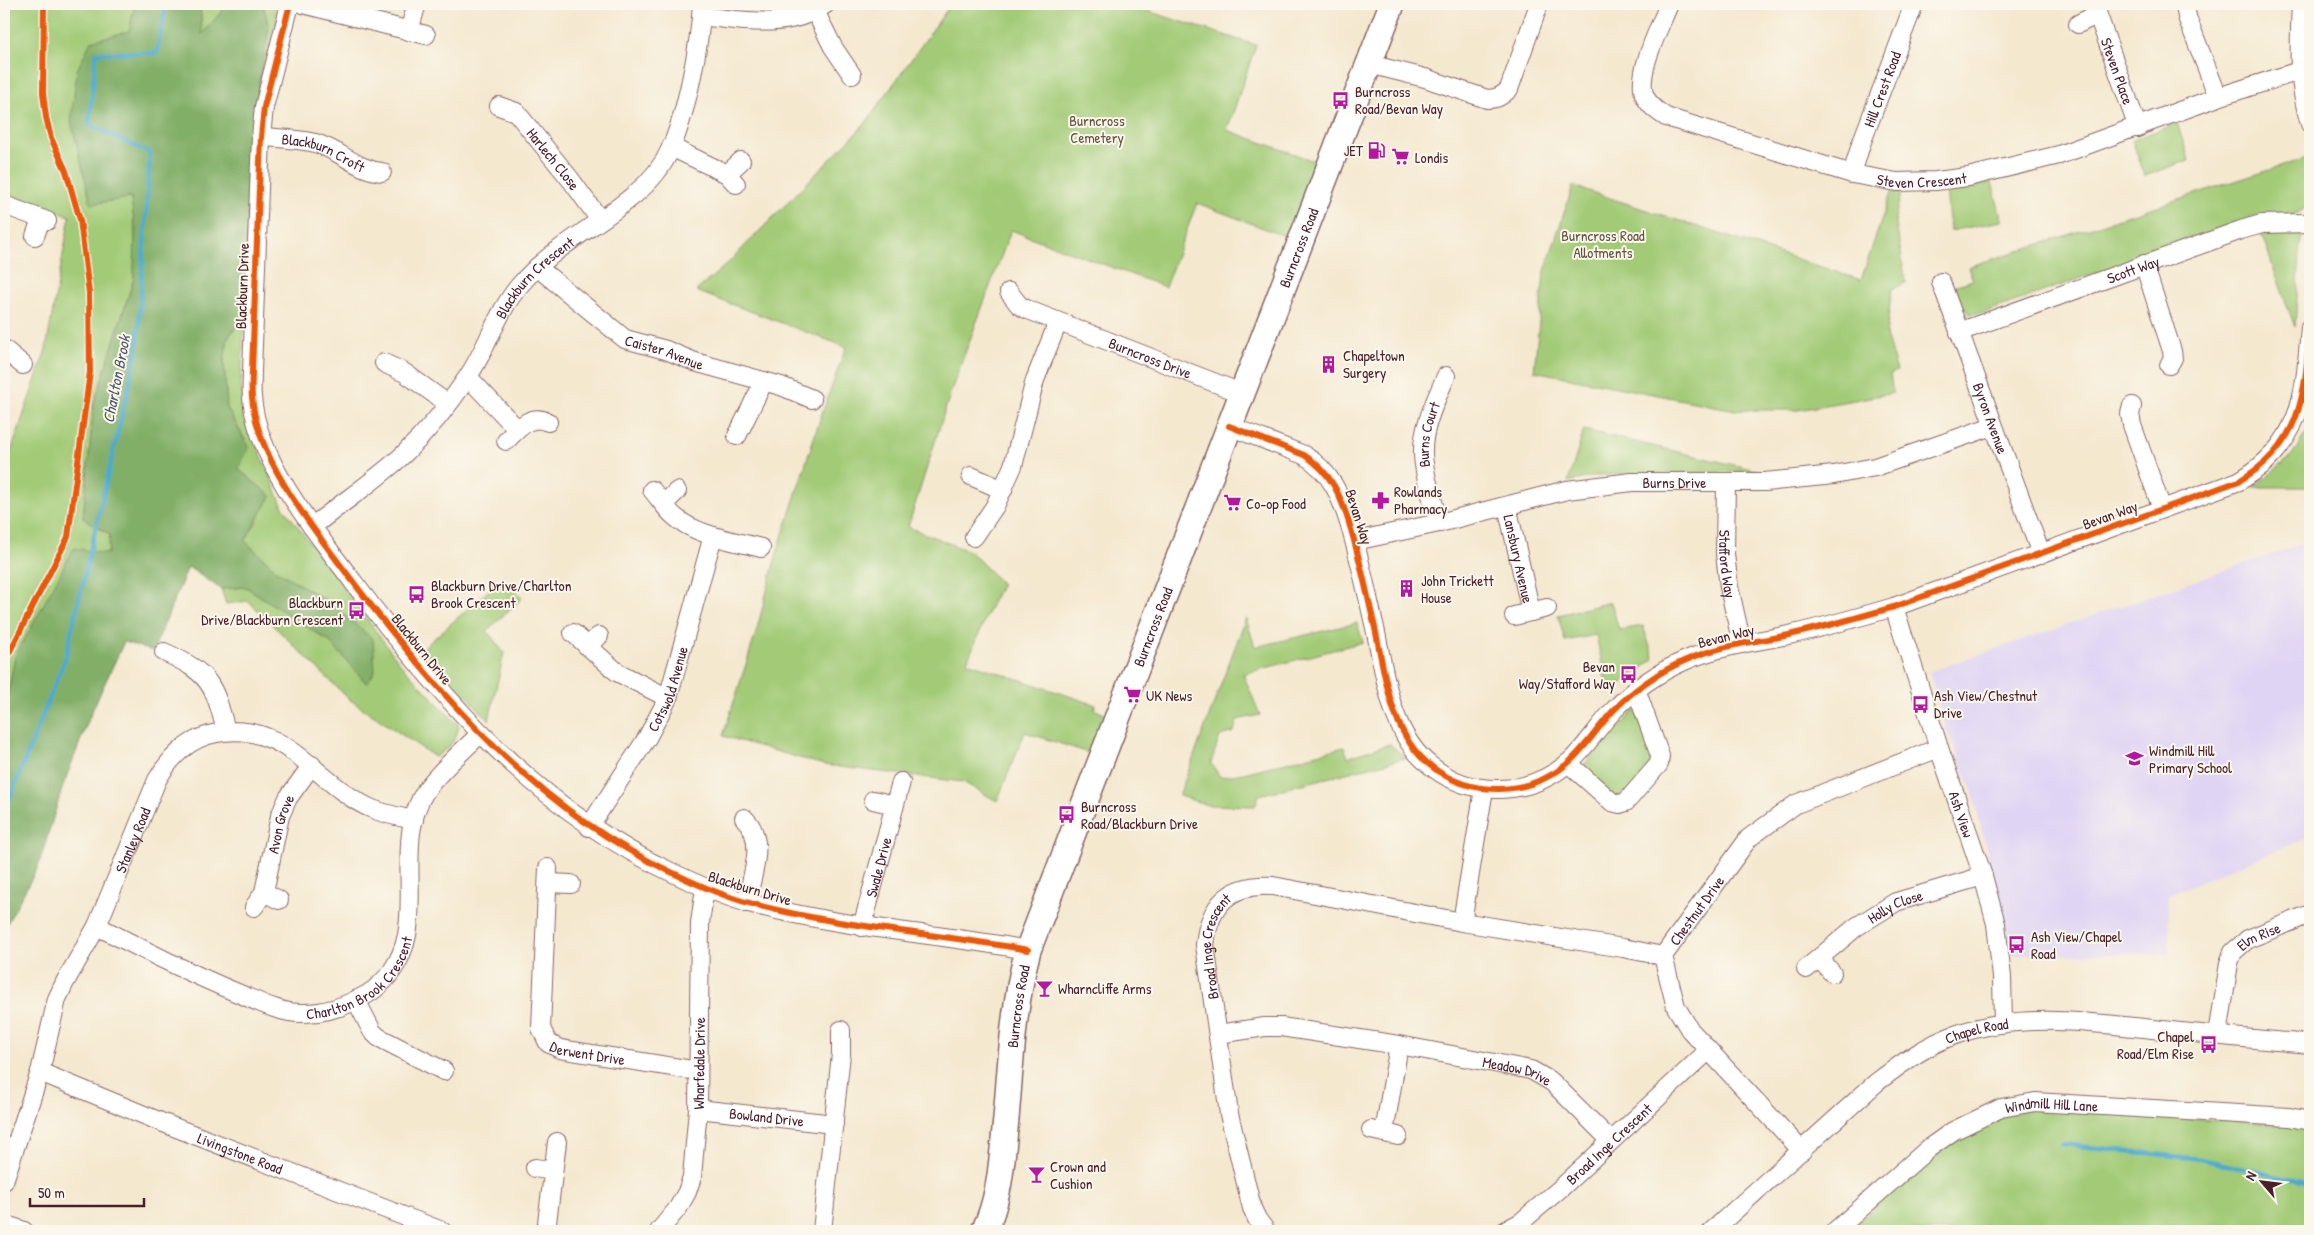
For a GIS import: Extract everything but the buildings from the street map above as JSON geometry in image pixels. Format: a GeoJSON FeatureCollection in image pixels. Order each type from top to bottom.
{"type":"FeatureCollection","features":[{"type":"Feature","properties":{"kind":"main road","name":"Burncross Road"},"geometry":{"type":"LineString","coordinates":[[990,1230],[1002,1166],[1016,998],[1028,950],[1392,4]]}},
{"type":"Feature","properties":{"kind":"street","name":"Blackburn Drive"},"geometry":{"type":"LineString","coordinates":[[290,4],[264,106],[261,137],[254,273],[252,397],[255,418],[266,451],[312,527],[414,661],[452,704],[541,790],[589,826],[638,856],[705,888],[746,902],[806,917],[862,927],[981,941],[1028,950]]}},
{"type":"Feature","properties":{"kind":"street"},"geometry":{"type":"LineString","coordinates":[[303,4],[418,33],[416,7]]}},
{"type":"Feature","properties":{"kind":"street"},"geometry":{"type":"LineString","coordinates":[[1369,64],[1425,78],[1487,99],[1495,99],[1509,89],[1540,4]]}},
{"type":"Feature","properties":{"kind":"street","name":"Steven Crescent"},"geometry":{"type":"LineString","coordinates":[[1669,4],[1644,71],[1645,96],[1653,108],[1666,117],[1852,174],[1897,182],[1968,177],[2059,155],[2138,128],[2218,97],[2299,71]]}},
{"type":"Feature","properties":{"kind":"street","name":"Hill Crest Road"},"geometry":{"type":"LineString","coordinates":[[1852,174],[1914,4]]}},
{"type":"Feature","properties":{"kind":"street"},"geometry":{"type":"LineString","coordinates":[[2184,4],[2187,17],[2218,97]]}},
{"type":"Feature","properties":{"kind":"street"},"geometry":{"type":"LineString","coordinates":[[2301,4],[2299,71],[2310,124]]}},
{"type":"Feature","properties":{"kind":"street"},"geometry":{"type":"LineString","coordinates":[[702,10],[769,22],[792,19],[821,8],[833,47],[852,75]]}},
{"type":"Feature","properties":{"kind":"street","name":"Blackburn Crescent"},"geometry":{"type":"LineString","coordinates":[[312,527],[404,455],[434,423],[468,377],[500,313],[518,287],[537,267],[650,181],[671,147],[682,113],[696,51],[702,10]]}},
{"type":"Feature","properties":{"kind":"street","name":"Steven Place"},"geometry":{"type":"LineString","coordinates":[[2078,24],[2095,10],[2138,128]]}},
{"type":"Feature","properties":{"kind":"street","name":"Harlech Close"},"geometry":{"type":"LineString","coordinates":[[499,106],[516,112],[571,180],[600,220]]}},
{"type":"Feature","properties":{"kind":"street","name":"Blackburn Croft"},"geometry":{"type":"LineString","coordinates":[[261,137],[316,144],[341,154],[360,167],[370,171],[382,172]]}},
{"type":"Feature","properties":{"kind":"street"},"geometry":{"type":"LineString","coordinates":[[671,147],[731,179],[741,161]]}},
{"type":"Feature","properties":{"kind":"street"},"geometry":{"type":"LineString","coordinates":[[4,205],[44,220],[35,236]]}},
{"type":"Feature","properties":{"kind":"street","name":"Scott Way"},"geometry":{"type":"LineString","coordinates":[[1959,332],[2144,264],[2262,224],[2310,223]]}},
{"type":"Feature","properties":{"kind":"street"},"geometry":{"type":"LineString","coordinates":[[2144,264],[2172,351],[2173,358],[2169,365]]}},
{"type":"Feature","properties":{"kind":"street","name":"Caister Avenue"},"geometry":{"type":"LineString","coordinates":[[537,267],[625,339],[666,350],[695,362],[781,386],[812,399]]}},
{"type":"Feature","properties":{"kind":"street","name":"Byron Avenue"},"geometry":{"type":"LineString","coordinates":[[1941,282],[2041,554]]}},
{"type":"Feature","properties":{"kind":"street","name":"Burncross Drive"},"geometry":{"type":"LineString","coordinates":[[1009,292],[1019,305],[1026,309],[1241,393]]}},
{"type":"Feature","properties":{"kind":"street"},"geometry":{"type":"LineString","coordinates":[[974,537],[1003,490],[1013,466],[1036,380],[1058,322]]}},
{"type":"Feature","properties":{"kind":"street","name":"Bevan Way"},"geometry":{"type":"LineString","coordinates":[[1229,426],[1288,448],[1316,462],[1336,487],[1355,541],[1388,690],[1401,727],[1425,762],[1440,773],[1461,784],[1484,789],[1506,789],[1532,784],[1568,763],[1613,711],[1636,689],[1660,672],[1684,660],[1742,644],[1831,625],[1894,607],[2239,481],[2254,472],[2274,454],[2292,427],[2301,405],[2310,327]]}},
{"type":"Feature","properties":{"kind":"street"},"geometry":{"type":"LineString","coordinates":[[384,363],[404,373],[448,404]]}},
{"type":"Feature","properties":{"kind":"street","name":"Burns Court"},"geometry":{"type":"LineString","coordinates":[[1439,523],[1426,476],[1423,453],[1427,428],[1446,376]]}},
{"type":"Feature","properties":{"kind":"street"},"geometry":{"type":"LineString","coordinates":[[468,377],[511,435],[529,420],[535,418],[548,422]]}},
{"type":"Feature","properties":{"kind":"street"},"geometry":{"type":"LineString","coordinates":[[737,436],[764,381]]}},
{"type":"Feature","properties":{"kind":"street"},"geometry":{"type":"LineString","coordinates":[[2132,406],[2130,414],[2132,425],[2162,509]]}},
{"type":"Feature","properties":{"kind":"street","name":"Burns Drive"},"geometry":{"type":"LineString","coordinates":[[1355,541],[1439,523],[1566,490],[1632,482],[1726,483],[1800,480],[1875,467],[1993,426]]}},
{"type":"Feature","properties":{"kind":"street"},"geometry":{"type":"LineString","coordinates":[[971,476],[1003,490]]}},
{"type":"Feature","properties":{"kind":"street","name":"Stafford Way"},"geometry":{"type":"LineString","coordinates":[[1726,483],[1725,554],[1742,644]]}},
{"type":"Feature","properties":{"kind":"street"},"geometry":{"type":"LineString","coordinates":[[652,490],[675,517],[687,525],[713,536],[761,548]]}},
{"type":"Feature","properties":{"kind":"street"},"geometry":{"type":"LineString","coordinates":[[664,504],[677,491]]}},
{"type":"Feature","properties":{"kind":"street","name":"Lansbury Avenue"},"geometry":{"type":"LineString","coordinates":[[1507,506],[1531,612]]}},
{"type":"Feature","properties":{"kind":"street","name":"Cotswold Avenue"},"geometry":{"type":"LineString","coordinates":[[589,826],[647,738],[668,698],[713,536]]}},
{"type":"Feature","properties":{"kind":"street","name":"Ash View"},"geometry":{"type":"LineString","coordinates":[[1894,607],[1939,748],[1983,876],[1996,924],[2000,948],[2003,1024]]}},
{"type":"Feature","properties":{"kind":"street"},"geometry":{"type":"LineString","coordinates":[[573,633],[593,641],[617,672],[668,698]]}},
{"type":"Feature","properties":{"kind":"street"},"geometry":{"type":"LineString","coordinates":[[164,652],[197,670],[209,681],[218,696],[226,731]]}},
{"type":"Feature","properties":{"kind":"street"},"geometry":{"type":"LineString","coordinates":[[1568,763],[1612,802],[1620,804],[1626,802],[1659,764],[1660,756],[1636,689]]}},
{"type":"Feature","properties":{"kind":"street","name":"Stanley Road"},"geometry":{"type":"LineString","coordinates":[[4,1181],[40,1072],[57,999],[97,926],[157,780],[166,765],[188,744],[205,735],[226,731],[246,731],[262,734],[287,746],[351,797],[369,808],[414,820]]}},
{"type":"Feature","properties":{"kind":"street","name":"Charlton Brook Crescent"},"geometry":{"type":"LineString","coordinates":[[97,926],[224,988],[285,1011],[314,1013],[345,1005],[356,1000],[384,980],[404,951],[410,907],[410,840],[414,820],[425,792],[481,733]]}},
{"type":"Feature","properties":{"kind":"street","name":"Chestnut Drive"},"geometry":{"type":"LineString","coordinates":[[1802,1151],[1690,1030],[1676,1007],[1663,956],[1749,838],[1796,804],[1939,748]]}},
{"type":"Feature","properties":{"kind":"street","name":"Avon Grove"},"geometry":{"type":"LineString","coordinates":[[254,907],[264,892],[280,816],[288,798],[312,765]]}},
{"type":"Feature","properties":{"kind":"street","name":"Swale Drive"},"geometry":{"type":"LineString","coordinates":[[862,927],[901,782]]}},
{"type":"Feature","properties":{"kind":"street"},"geometry":{"type":"LineString","coordinates":[[1462,922],[1484,789]]}},
{"type":"Feature","properties":{"kind":"street"},"geometry":{"type":"LineString","coordinates":[[873,800],[894,805]]}},
{"type":"Feature","properties":{"kind":"street"},"geometry":{"type":"LineString","coordinates":[[744,818],[752,825],[758,844],[746,902]]}},
{"type":"Feature","properties":{"kind":"street","name":"Derwent Drive"},"geometry":{"type":"LineString","coordinates":[[571,884],[548,875],[541,1028],[548,1043],[560,1050],[698,1071]]}},
{"type":"Feature","properties":{"kind":"street","name":"Holly Close"},"geometry":{"type":"LineString","coordinates":[[1832,973],[1813,963],[1856,927],[1896,902],[1983,876]]}},
{"type":"Feature","properties":{"kind":"street","name":"Broad Inge Crescent"},"geometry":{"type":"LineString","coordinates":[[1266,1231],[1252,1208],[1228,1114],[1205,945],[1207,930],[1215,911],[1227,896],[1239,888],[1257,885],[1272,886],[1462,922],[1663,956]]}},
{"type":"Feature","properties":{"kind":"street","name":"Wharfedale Drive"},"geometry":{"type":"LineString","coordinates":[[659,1231],[678,1208],[687,1192],[692,1177],[698,1109],[700,923],[705,888]]}},
{"type":"Feature","properties":{"kind":"street"},"geometry":{"type":"LineString","coordinates":[[264,892],[280,900]]}},
{"type":"Feature","properties":{"kind":"street","name":"Elm Rise"},"geometry":{"type":"LineString","coordinates":[[2218,1035],[2229,963],[2233,952],[2248,938],[2310,914]]}},
{"type":"Feature","properties":{"kind":"street"},"geometry":{"type":"LineString","coordinates":[[356,1000],[372,1032],[378,1037],[444,1072]]}},
{"type":"Feature","properties":{"kind":"street","name":"Chapel Road"},"geometry":{"type":"LineString","coordinates":[[1712,1231],[1877,1082],[1928,1047],[1954,1035],[2003,1024],[2047,1021],[2080,1022],[2310,1044]]}},
{"type":"Feature","properties":{"kind":"street","name":"Meadow Drive"},"geometry":{"type":"LineString","coordinates":[[1218,1034],[1265,1027],[1281,1027],[1399,1045],[1531,1070],[1542,1074],[1552,1082],[1610,1140]]}},
{"type":"Feature","properties":{"kind":"street"},"geometry":{"type":"LineString","coordinates":[[822,1231],[841,1054],[841,1030]]}},
{"type":"Feature","properties":{"kind":"street"},"geometry":{"type":"LineString","coordinates":[[1384,1133],[1399,1045]]}},
{"type":"Feature","properties":{"kind":"street","name":"Broad Inge Crescent"},"geometry":{"type":"LineString","coordinates":[[1505,1231],[1521,1222],[1555,1192],[1708,1051]]}},
{"type":"Feature","properties":{"kind":"street","name":"Livingstone Road"},"geometry":{"type":"LineString","coordinates":[[40,1072],[160,1122],[442,1231]]}},
{"type":"Feature","properties":{"kind":"street","name":"Windmill Hill Lane"},"geometry":{"type":"LineString","coordinates":[[1835,1231],[1922,1155],[1953,1131],[2001,1108],[2035,1102],[2289,1118],[2310,1121]]}},
{"type":"Feature","properties":{"kind":"street","name":"Bowland Drive"},"geometry":{"type":"LineString","coordinates":[[698,1109],[834,1124]]}},
{"type":"Feature","properties":{"kind":"street"},"geometry":{"type":"LineString","coordinates":[[546,1231],[557,1142]]}},
{"type":"Feature","properties":{"kind":"street"},"geometry":{"type":"LineString","coordinates":[[535,1168],[553,1171]]}},
{"type":"Feature","properties":{"kind":"street"},"geometry":{"type":"LineString","coordinates":[[4,1224],[24,1231]]}},
{"type":"Feature","properties":{"kind":"shaded area","name":"Windmill Hill Primary School"},"geometry":{"type":"Polygon","coordinates":[[[2310,541],[2310,837],[2169,894],[2169,954],[2012,955],[1972,790],[1946,728],[1929,672],[2310,541]]]}},
{"type":"Feature","properties":{"kind":"green space"},"geometry":{"type":"Polygon","coordinates":[[[4,4],[135,4],[129,31],[131,198],[135,229],[134,278],[94,404],[83,518],[110,535],[108,554],[15,657],[4,714],[4,472],[46,349],[70,216],[4,192],[4,4]]]}},
{"type":"Feature","properties":{"kind":"green space"},"geometry":{"type":"Polygon","coordinates":[[[135,4],[200,4],[202,34],[228,4],[263,4],[269,28],[257,94],[248,200],[244,317],[228,337],[224,361],[227,408],[249,448],[238,469],[271,496],[245,541],[276,570],[330,603],[373,639],[375,671],[367,684],[329,641],[246,587],[221,589],[188,567],[153,651],[124,642],[92,711],[64,783],[38,867],[4,929],[4,714],[15,657],[74,548],[108,554],[110,535],[83,518],[94,404],[134,278],[135,229],[131,198],[91,204],[71,121],[77,70],[91,41],[129,31],[135,4]]]}},
{"type":"Feature","properties":{"kind":"green space"},"geometry":{"type":"Polygon","coordinates":[[[200,4],[228,4],[202,35],[200,4]]]}},
{"type":"Feature","properties":{"kind":"green space"},"geometry":{"type":"Polygon","coordinates":[[[263,4],[281,4],[257,94],[269,28],[263,4]]]}},
{"type":"Feature","properties":{"kind":"green space","name":"Burncross Cemetery"},"geometry":{"type":"Polygon","coordinates":[[[951,4],[1125,4],[1256,45],[1227,130],[1317,162],[1287,237],[1197,203],[1165,287],[1011,230],[952,388],[908,527],[971,552],[1002,584],[967,662],[1096,705],[1094,709],[1106,715],[1092,754],[1025,732],[997,801],[963,782],[824,765],[723,736],[756,633],[776,556],[822,413],[846,347],[696,291],[727,264],[865,124],[951,4]]]}},
{"type":"Feature","properties":{"kind":"green space"},"geometry":{"type":"Polygon","coordinates":[[[2177,123],[2189,160],[2145,176],[2132,140],[2177,123]]]}},
{"type":"Feature","properties":{"kind":"green space"},"geometry":{"type":"Polygon","coordinates":[[[2310,157],[2310,200],[2306,207],[2293,214],[2277,217],[2253,217],[1983,313],[1969,314],[1960,304],[1954,286],[1973,280],[1968,267],[2310,157]]]}},
{"type":"Feature","properties":{"kind":"green space"},"geometry":{"type":"Polygon","coordinates":[[[1992,182],[2002,221],[1950,231],[1946,189],[1992,182]]]}},
{"type":"Feature","properties":{"kind":"green space","name":"Burncross Road Allotments"},"geometry":{"type":"Polygon","coordinates":[[[1573,186],[1861,280],[1891,192],[1901,193],[1895,218],[1906,283],[1892,289],[1886,335],[1897,371],[1890,374],[1893,393],[1798,410],[1735,410],[1534,371],[1544,274],[1573,186]]]}},
{"type":"Feature","properties":{"kind":"green space"},"geometry":{"type":"Polygon","coordinates":[[[2302,228],[2295,327],[2261,234],[2302,228]]]}},
{"type":"Feature","properties":{"kind":"green space"},"geometry":{"type":"Polygon","coordinates":[[[244,317],[241,386],[249,427],[283,507],[402,666],[459,726],[451,745],[435,757],[349,699],[248,601],[226,604],[221,589],[246,587],[329,641],[367,683],[375,671],[330,603],[276,570],[245,541],[271,496],[238,469],[249,447],[227,408],[224,361],[228,337],[244,317]]]}},
{"type":"Feature","properties":{"kind":"green space"},"geometry":{"type":"Polygon","coordinates":[[[2310,426],[2310,487],[2254,487],[2292,456],[2310,426]]]}},
{"type":"Feature","properties":{"kind":"green space"},"geometry":{"type":"Polygon","coordinates":[[[1584,430],[1760,471],[1599,475],[1568,482],[1584,430]]]}},
{"type":"Feature","properties":{"kind":"green space"},"geometry":{"type":"Polygon","coordinates":[[[503,578],[522,598],[487,631],[504,653],[489,720],[422,649],[503,578]]]}},
{"type":"Feature","properties":{"kind":"green space"},"geometry":{"type":"Polygon","coordinates":[[[1611,602],[1619,630],[1643,626],[1654,659],[1608,693],[1596,635],[1565,641],[1558,615],[1611,602]]]}},
{"type":"Feature","properties":{"kind":"green space"},"geometry":{"type":"Polygon","coordinates":[[[1246,618],[1255,647],[1357,623],[1363,642],[1243,674],[1260,715],[1237,720],[1234,732],[1220,736],[1211,763],[1220,777],[1244,773],[1344,747],[1348,757],[1390,744],[1406,758],[1259,795],[1255,806],[1208,805],[1179,796],[1246,618]]]}},
{"type":"Feature","properties":{"kind":"green space"},"geometry":{"type":"Polygon","coordinates":[[[1634,711],[1640,716],[1655,758],[1625,799],[1614,799],[1581,768],[1634,711]]]}},
{"type":"Feature","properties":{"kind":"green space"},"geometry":{"type":"Polygon","coordinates":[[[2030,1109],[2288,1124],[2310,1128],[2310,1231],[1847,1231],[1951,1140],[1994,1118],[2030,1109]]]}},
{"type":"Feature","properties":{"kind":"waterway","name":"Charlton Brook"},"geometry":{"type":"LineString","coordinates":[[4,813],[65,659],[137,350],[150,153],[89,125],[96,53],[157,53],[166,4]]}},
{"type":"Feature","properties":{"kind":"waterway"},"geometry":{"type":"LineString","coordinates":[[2062,1144],[2201,1159],[2310,1184]]}},
{"type":"Feature","properties":{"kind":"cycle path"},"geometry":{"type":"LineString","coordinates":[[4,663],[68,537],[90,372],[89,293],[80,220],[66,171],[51,138],[46,117],[43,93],[44,4]]}},
{"type":"Feature","properties":{"kind":"cycle path"},"geometry":{"type":"LineString","coordinates":[[290,4],[264,107],[261,137],[252,397],[256,422],[276,471],[306,519],[387,626],[457,709],[535,784],[578,817],[623,846],[671,872],[729,897],[784,912],[1028,950]]}},
{"type":"Feature","properties":{"kind":"cycle path"},"geometry":{"type":"LineString","coordinates":[[1229,426],[1304,455],[1322,469],[1328,477],[1339,495],[1350,526],[1391,703],[1406,738],[1417,753],[1431,766],[1447,776],[1464,784],[1481,788],[1499,789],[1517,787],[1552,775],[1580,752],[1613,711],[1629,696],[1655,677],[1684,661],[1722,648],[1802,632],[1894,607],[2239,481],[2260,466],[2276,451],[2297,415],[2306,374],[2310,327]]}},
{"type":"Feature","properties":{"kind":"place","name":"Burncross Road/Bevan Way"},"geometry":{"type":"Point","coordinates":[1341,100]}},
{"type":"Feature","properties":{"kind":"place","name":"JET"},"geometry":{"type":"Point","coordinates":[1377,150]}},
{"type":"Feature","properties":{"kind":"place","name":"Londis"},"geometry":{"type":"Point","coordinates":[1401,157]}},
{"type":"Feature","properties":{"kind":"place","name":"Chapeltown Surgery"},"geometry":{"type":"Point","coordinates":[1329,364]}},
{"type":"Feature","properties":{"kind":"place","name":"Rowlands Pharmacy"},"geometry":{"type":"Point","coordinates":[1380,500]}},
{"type":"Feature","properties":{"kind":"place","name":"Co-op Food"},"geometry":{"type":"Point","coordinates":[1232,503]}},
{"type":"Feature","properties":{"kind":"place","name":"John Trickett House"},"geometry":{"type":"Point","coordinates":[1407,589]}},
{"type":"Feature","properties":{"kind":"place","name":"Blackburn Drive/Charlton Brook Crescent"},"geometry":{"type":"Point","coordinates":[417,594]}},
{"type":"Feature","properties":{"kind":"place","name":"Blackburn Drive/Blackburn Crescent"},"geometry":{"type":"Point","coordinates":[357,611]}},
{"type":"Feature","properties":{"kind":"place","name":"Bevan Way/Stafford Way"},"geometry":{"type":"Point","coordinates":[1629,675]}},
{"type":"Feature","properties":{"kind":"place","name":"UK News"},"geometry":{"type":"Point","coordinates":[1132,695]}},
{"type":"Feature","properties":{"kind":"place","name":"Ash View/Chestnut Drive"},"geometry":{"type":"Point","coordinates":[1920,704]}},
{"type":"Feature","properties":{"kind":"place","name":"Windmill Hill Primary School"},"geometry":{"type":"Point","coordinates":[2135,759]}},
{"type":"Feature","properties":{"kind":"place","name":"Burncross Road/Blackburn Drive"},"geometry":{"type":"Point","coordinates":[1067,815]}},
{"type":"Feature","properties":{"kind":"place","name":"Ash View/Chapel Road"},"geometry":{"type":"Point","coordinates":[2017,945]}},
{"type":"Feature","properties":{"kind":"place","name":"Wharncliffe Arms"},"geometry":{"type":"Point","coordinates":[1044,988]}},
{"type":"Feature","properties":{"kind":"place","name":"Chapel Road/Elm Rise"},"geometry":{"type":"Point","coordinates":[2208,1045]}},
{"type":"Feature","properties":{"kind":"place","name":"Crown and Cushion"},"geometry":{"type":"Point","coordinates":[1036,1175]}}]}
